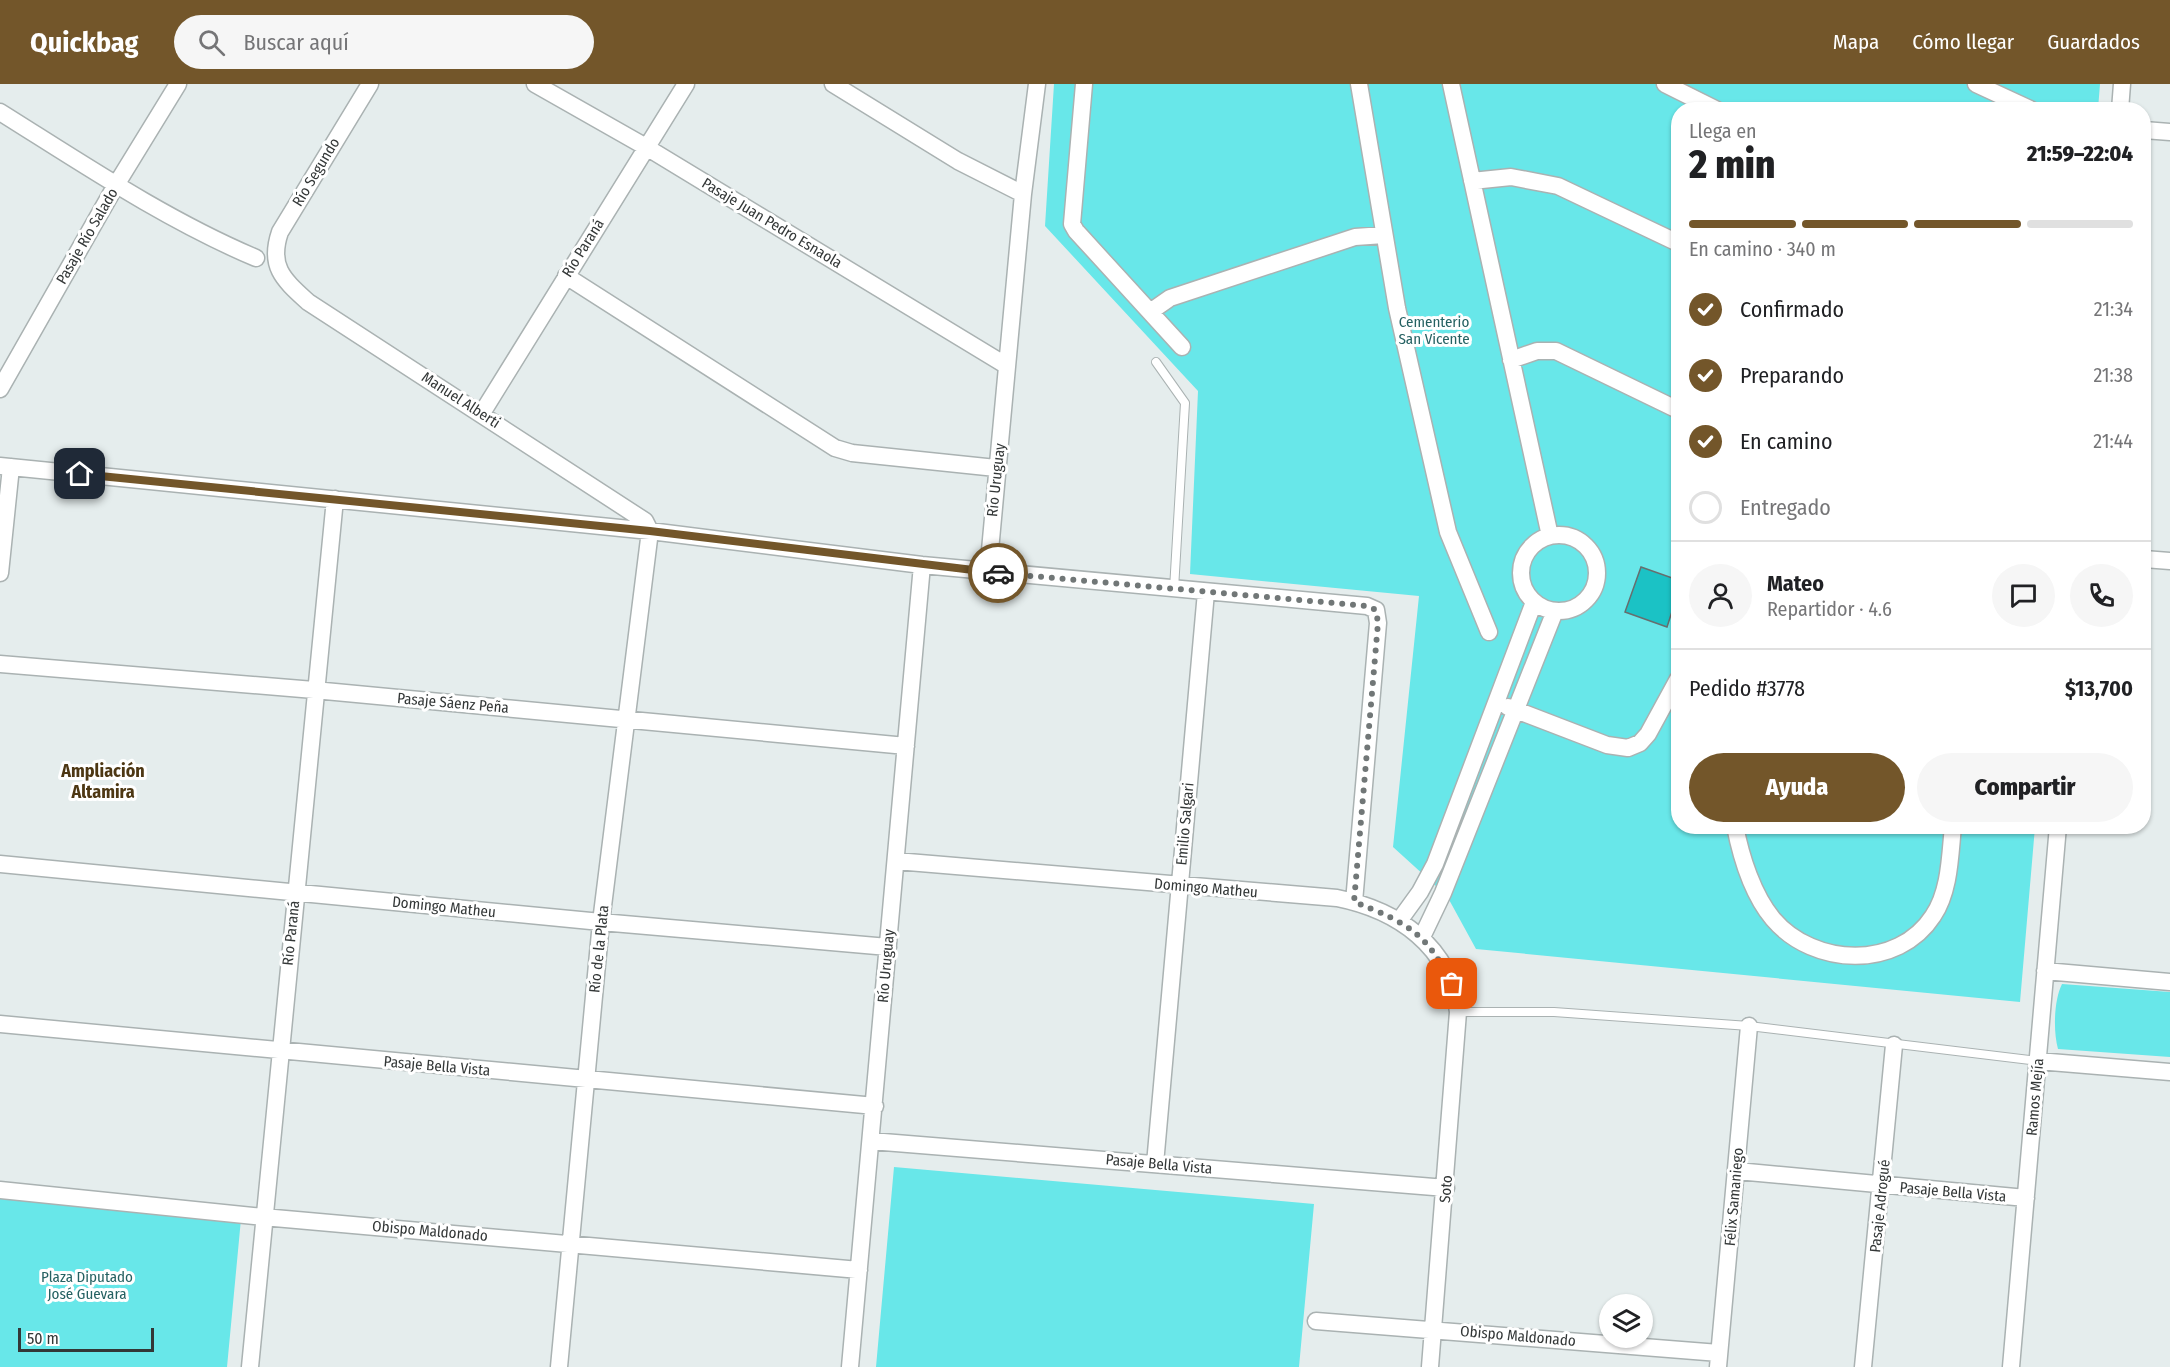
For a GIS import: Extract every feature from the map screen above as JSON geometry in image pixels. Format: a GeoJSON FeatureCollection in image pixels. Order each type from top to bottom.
{"type":"FeatureCollection","features":[{"type":"Feature","properties":{"kind":"street","name":"Pasaje Río Salado"},"geometry":{"type":"LineString","coordinates":[[0,389],[116,185],[178,84]]}},
{"type":"Feature","properties":{"kind":"street","name":"Río Segundo"},"geometry":{"type":"LineString","coordinates":[[276,265],[275,245],[280,232],[370,84]]}},
{"type":"Feature","properties":{"kind":"street","name":"Pasaje Juan Pedro Esnaola"},"geometry":{"type":"LineString","coordinates":[[535,84],[646,147],[1007,366]]}},
{"type":"Feature","properties":{"kind":"street","name":"Río Paraná"},"geometry":{"type":"LineString","coordinates":[[482,413],[686,84]]}},
{"type":"Feature","properties":{"kind":"street"},"geometry":{"type":"LineString","coordinates":[[833,84],[958,161],[1023,194]]}},
{"type":"Feature","properties":{"kind":"street","name":"Río Uruguay"},"geometry":{"type":"LineString","coordinates":[[988,572],[1023,194],[1033,137],[1037,84]]}},
{"type":"Feature","properties":{"kind":"street"},"geometry":{"type":"LineString","coordinates":[[1084,84],[1072,224],[1182,347]]}},
{"type":"Feature","properties":{"kind":"street"},"geometry":{"type":"LineString","coordinates":[[1359,84],[1397,308],[1448,532],[1489,632]]}},
{"type":"Feature","properties":{"kind":"street"},"geometry":{"type":"LineString","coordinates":[[1451,84],[1550,536]]}},
{"type":"Feature","properties":{"kind":"street"},"geometry":{"type":"LineString","coordinates":[[1665,84],[1701,102]]}},
{"type":"Feature","properties":{"kind":"street"},"geometry":{"type":"LineString","coordinates":[[1976,84],[2015,102]]}},
{"type":"Feature","properties":{"kind":"street"},"geometry":{"type":"LineString","coordinates":[[2121,102],[2122,84]]}},
{"type":"Feature","properties":{"kind":"street"},"geometry":{"type":"LineString","coordinates":[[0,112],[116,185],[223,244],[256,258]]}},
{"type":"Feature","properties":{"kind":"street"},"geometry":{"type":"LineString","coordinates":[[2151,131],[2170,132]]}},
{"type":"Feature","properties":{"kind":"street"},"geometry":{"type":"LineString","coordinates":[[1472,181],[1511,177],[1558,186],[1671,240]]}},
{"type":"Feature","properties":{"kind":"street"},"geometry":{"type":"LineString","coordinates":[[1150,312],[1170,298],[1355,237],[1384,235]]}},
{"type":"Feature","properties":{"kind":"street","name":"Manuel Alberti"},"geometry":{"type":"LineString","coordinates":[[276,265],[294,289],[308,302],[645,521],[650,531]]}},
{"type":"Feature","properties":{"kind":"street"},"geometry":{"type":"LineString","coordinates":[[566,276],[835,448],[852,453],[996,468]]}},
{"type":"Feature","properties":{"kind":"street"},"geometry":{"type":"LineString","coordinates":[[1511,360],[1537,351],[1556,351],[1671,407]]}},
{"type":"Feature","properties":{"kind":"street"},"geometry":{"type":"LineString","coordinates":[[0,573],[5,467],[650,531],[988,572],[1367,606],[1376,610],[1378,623],[1354,902]]}},
{"type":"Feature","properties":{"kind":"street","name":"Río Paraná"},"geometry":{"type":"LineString","coordinates":[[250,1367],[314,690],[335,500]]}},
{"type":"Feature","properties":{"kind":"street","name":"Río de la Plata"},"geometry":{"type":"LineString","coordinates":[[559,1367],[601,922],[650,531]]}},
{"type":"Feature","properties":{"kind":"street"},"geometry":{"type":"LineString","coordinates":[[1564,535],[1582,542],[1594,558],[1598,571],[1596,584],[1590,596],[1580,605],[1568,610],[1555,611],[1534,602],[1521,582],[1521,570],[1530,548],[1550,536],[1564,535]]}},
{"type":"Feature","properties":{"kind":"street"},"geometry":{"type":"LineString","coordinates":[[2151,560],[2170,561]]}},
{"type":"Feature","properties":{"kind":"street","name":"Río Uruguay"},"geometry":{"type":"LineString","coordinates":[[850,1367],[922,565]]}},
{"type":"Feature","properties":{"kind":"street","name":"Emilio Salgari"},"geometry":{"type":"LineString","coordinates":[[1155,1164],[1206,592]]}},
{"type":"Feature","properties":{"kind":"street"},"geometry":{"type":"LineString","coordinates":[[1399,921],[1420,892],[1435,864],[1534,602]]}},
{"type":"Feature","properties":{"kind":"street"},"geometry":{"type":"LineString","coordinates":[[1422,937],[1443,893],[1555,611]]}},
{"type":"Feature","properties":{"kind":"street","name":"Pasaje Sáenz Peña"},"geometry":{"type":"LineString","coordinates":[[0,664],[314,690],[906,746]]}},
{"type":"Feature","properties":{"kind":"street"},"geometry":{"type":"LineString","coordinates":[[1496,702],[1607,746],[1628,748],[1640,743],[1648,734],[1671,692]]}},
{"type":"Feature","properties":{"kind":"street"},"geometry":{"type":"LineString","coordinates":[[1737,834],[1750,877],[1771,917],[1802,942],[1818,949],[1857,956],[1873,956],[1898,946],[1923,928],[1933,916],[1943,892],[1952,834]]}},
{"type":"Feature","properties":{"kind":"street","name":"Ramos Mejía"},"geometry":{"type":"LineString","coordinates":[[2011,1367],[2057,834]]}},
{"type":"Feature","properties":{"kind":"street","name":"Domingo Matheu"},"geometry":{"type":"LineString","coordinates":[[896,861],[1354,902],[1399,921],[1422,937],[1452,984],[1458,1012]]}},
{"type":"Feature","properties":{"kind":"street","name":"Domingo Matheu"},"geometry":{"type":"LineString","coordinates":[[0,864],[601,922],[888,947]]}},
{"type":"Feature","properties":{"kind":"street"},"geometry":{"type":"LineString","coordinates":[[2045,971],[2170,982]]}},
{"type":"Feature","properties":{"kind":"street","name":"Soto"},"geometry":{"type":"LineString","coordinates":[[1430,1367],[1446,1188],[1458,1012]]}},
{"type":"Feature","properties":{"kind":"street","name":"Pasaje Bella Vista"},"geometry":{"type":"LineString","coordinates":[[0,1024],[874,1106]]}},
{"type":"Feature","properties":{"kind":"street","name":"Félix Samaniego"},"geometry":{"type":"LineString","coordinates":[[1718,1360],[1749,1026]]}},
{"type":"Feature","properties":{"kind":"street","name":"Pasaje Adrogué"},"geometry":{"type":"LineString","coordinates":[[1863,1367],[1894,1045]]}},
{"type":"Feature","properties":{"kind":"street"},"geometry":{"type":"LineString","coordinates":[[2038,1060],[2170,1072]]}},
{"type":"Feature","properties":{"kind":"street","name":"Pasaje Bella Vista"},"geometry":{"type":"LineString","coordinates":[[872,1141],[1446,1188]]}},
{"type":"Feature","properties":{"kind":"street","name":"Pasaje Bella Vista"},"geometry":{"type":"LineString","coordinates":[[1737,1171],[2026,1198]]}},
{"type":"Feature","properties":{"kind":"street","name":"Obispo Maldonado"},"geometry":{"type":"LineString","coordinates":[[0,1190],[264,1217],[859,1270]]}},
{"type":"Feature","properties":{"kind":"street","name":"Obispo Maldonado"},"geometry":{"type":"LineString","coordinates":[[1316,1321],[1432,1329],[1718,1360]]}},
{"type":"Feature","properties":{"kind":"lane"},"geometry":{"type":"LineString","coordinates":[[1156,362],[1185,403],[1174,589]]}},
{"type":"Feature","properties":{"kind":"lane"},"geometry":{"type":"LineString","coordinates":[[1458,1012],[1554,1012],[1749,1026],[1894,1045],[2038,1060]]}},
{"type":"Feature","properties":{"kind":"green space","name":"Cementerio San Vicente"},"geometry":{"type":"Polygon","coordinates":[[[1054,84],[2100,84],[2099,102],[1671,102],[1671,834],[2034,834],[2020,1002],[1476,949],[1447,896],[1393,847],[1419,596],[1190,574],[1198,391],[1045,226],[1054,84]]]}},
{"type":"Feature","properties":{"kind":"green space"},"geometry":{"type":"Polygon","coordinates":[[[2062,984],[2170,992],[2170,1057],[2058,1049],[2055,1016],[2057,998],[2062,984]]]}},
{"type":"Feature","properties":{"kind":"green space"},"geometry":{"type":"Polygon","coordinates":[[[894,1167],[1314,1204],[1299,1367],[876,1367],[894,1167]]]}},
{"type":"Feature","properties":{"kind":"green space","name":"Plaza Diputado José Guevara"},"geometry":{"type":"Polygon","coordinates":[[[0,1197],[241,1219],[227,1367],[0,1367],[0,1197]]]}},
{"type":"Feature","properties":{"kind":"building"},"geometry":{"type":"Polygon","coordinates":[[[1641,567],[1671,578],[1671,615],[1667,627],[1625,612],[1641,567]]]}},
{"type":"Feature","properties":{"kind":"way so far"},"geometry":{"type":"LineString","coordinates":[[998,573],[1367,606],[1376,610],[1378,623],[1354,902],[1399,921],[1422,937],[1446,971],[1452,984]]}},
{"type":"Feature","properties":{"kind":"district","name":"Ampliación Altamira"},"geometry":{"type":"Point","coordinates":[103,781]}},
{"type":"Feature","properties":{"kind":"route"},"geometry":{"type":"LineString","coordinates":[[80,474],[650,531],[998,573]]}}]}
